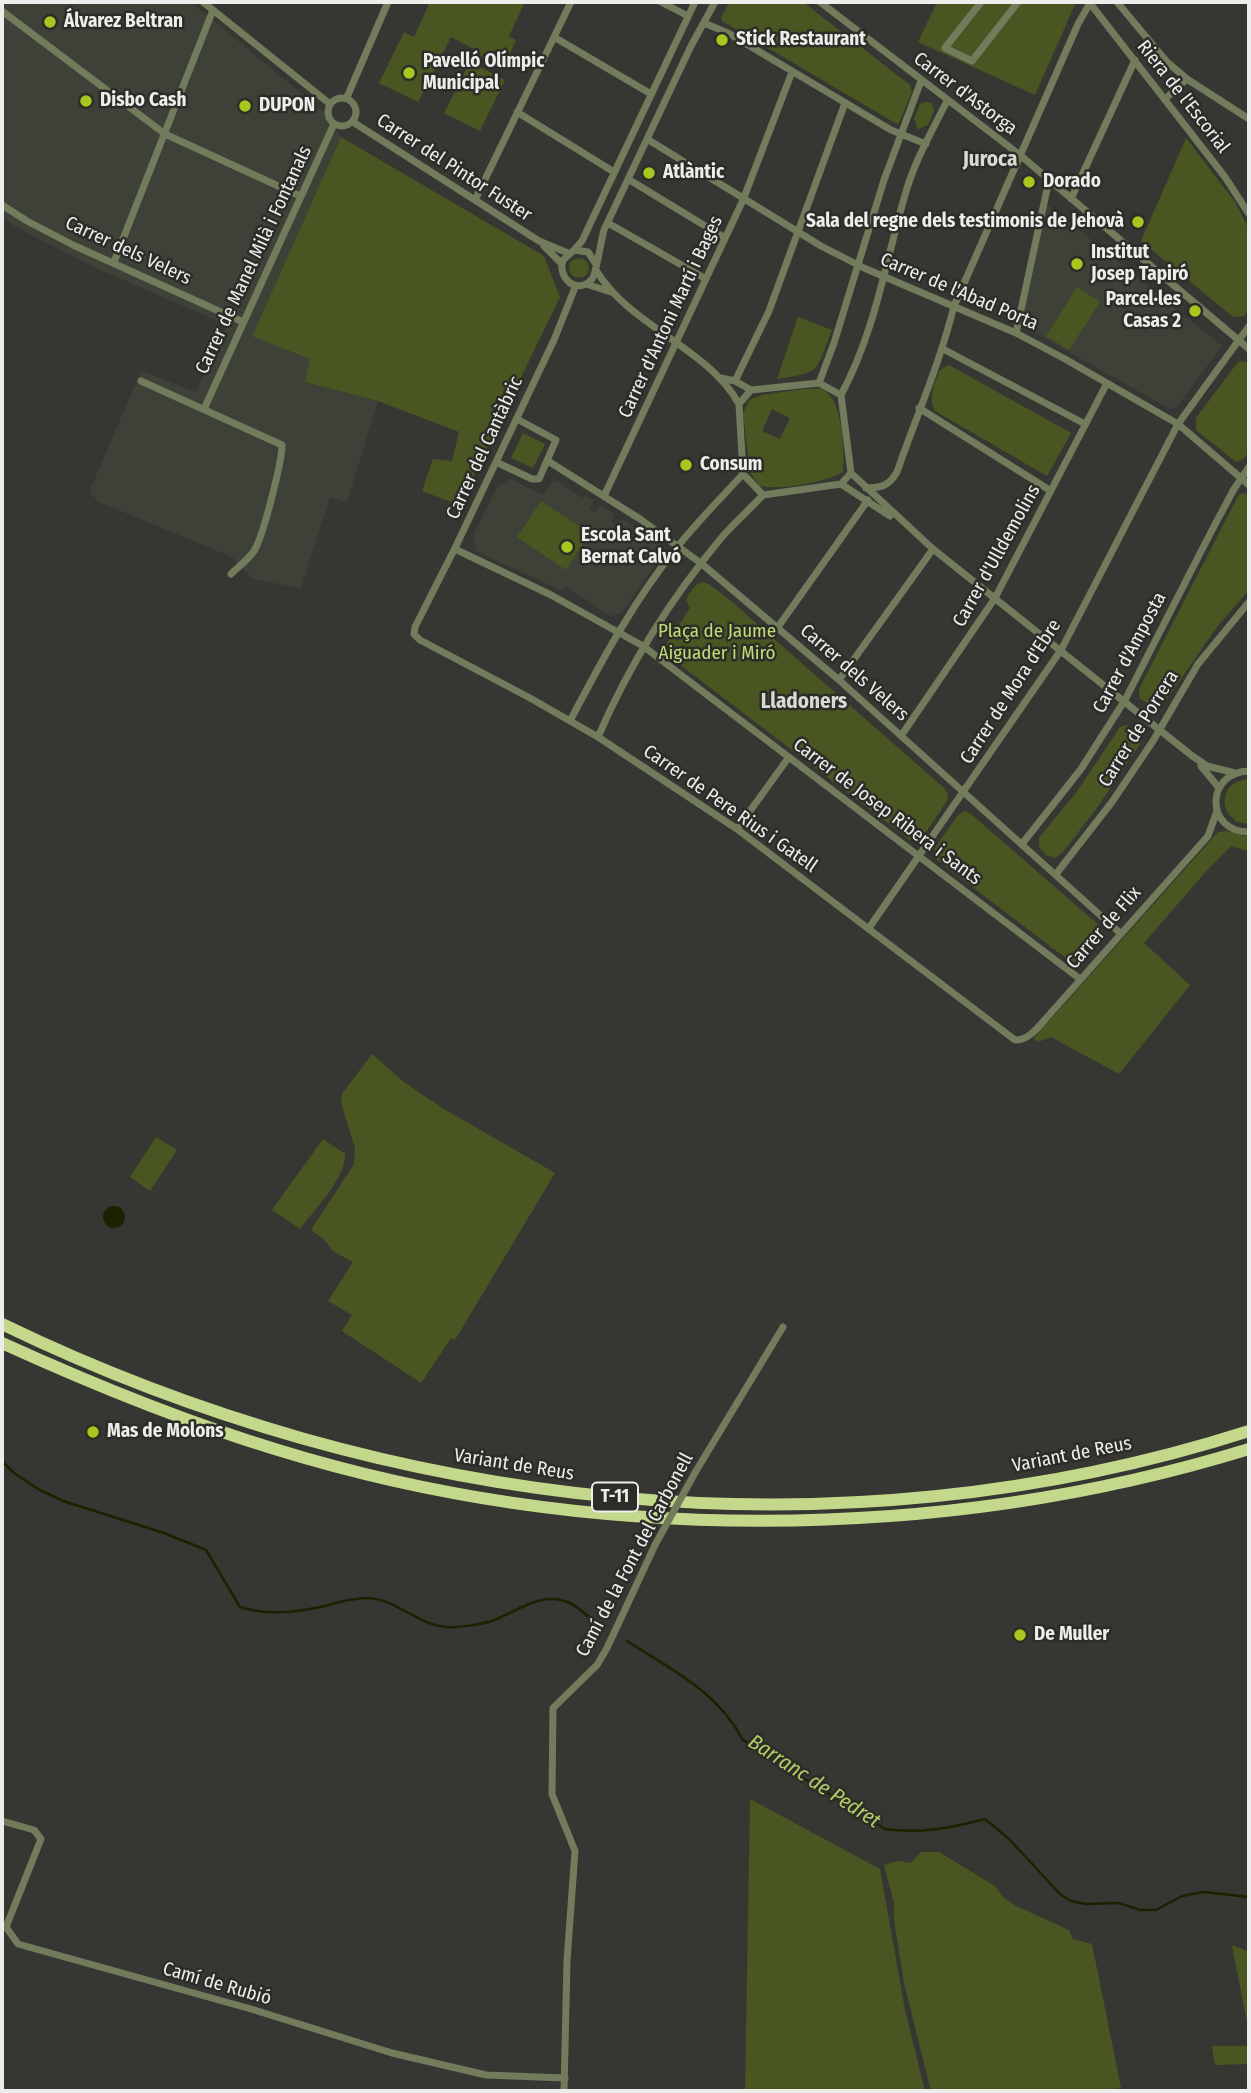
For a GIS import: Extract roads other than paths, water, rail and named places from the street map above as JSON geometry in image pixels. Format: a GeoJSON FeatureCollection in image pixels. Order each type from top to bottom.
{"type":"FeatureCollection","features":[{"type":"Feature","properties":{"kind":"highway","name":"Variant de Reus"},"geometry":{"type":"LineString","coordinates":[[2,1324],[108,1373],[191,1405],[285,1435],[361,1456],[475,1479],[566,1493],[686,1503],[813,1503],[914,1498],[1007,1487],[1117,1467],[1249,1432]]}},
{"type":"Feature","properties":{"kind":"highway","name":"Variant de Reus"},"geometry":{"type":"LineString","coordinates":[[2,1343],[103,1389],[187,1421],[280,1451],[372,1475],[461,1494],[552,1507],[683,1519],[791,1520],[913,1514],[1009,1503],[1119,1483],[1249,1449]]}},
{"type":"Feature","properties":{"kind":"street"},"geometry":{"type":"LineString","coordinates":[[203,2],[330,104]]}},
{"type":"Feature","properties":{"kind":"street"},"geometry":{"type":"LineString","coordinates":[[347,97],[388,2]]}},
{"type":"Feature","properties":{"kind":"street"},"geometry":{"type":"LineString","coordinates":[[475,200],[571,2]]}},
{"type":"Feature","properties":{"kind":"street"},"geometry":{"type":"LineString","coordinates":[[661,2],[688,16]]}},
{"type":"Feature","properties":{"kind":"street"},"geometry":{"type":"LineString","coordinates":[[695,2],[582,242],[561,263],[563,276],[569,282],[576,285],[596,285],[613,293],[721,378],[739,404],[743,474],[763,495]]}},
{"type":"Feature","properties":{"kind":"street"},"geometry":{"type":"LineString","coordinates":[[585,284],[593,278],[598,247],[628,179],[715,2]]}},
{"type":"Feature","properties":{"kind":"street","name":"Carrer d'Astorga"},"geometry":{"type":"LineString","coordinates":[[820,2],[1020,155],[1249,349]]}},
{"type":"Feature","properties":{"kind":"street"},"geometry":{"type":"LineString","coordinates":[[981,2],[945,48],[972,61],[1018,2]]}},
{"type":"Feature","properties":{"kind":"street"},"geometry":{"type":"LineString","coordinates":[[866,488],[881,488],[891,482],[897,472],[943,349],[954,306],[1089,2]]}},
{"type":"Feature","properties":{"kind":"street","name":"Riera de l'Escorial"},"geometry":{"type":"LineString","coordinates":[[1089,2],[1225,177],[1249,214]]}},
{"type":"Feature","properties":{"kind":"street"},"geometry":{"type":"LineString","coordinates":[[1117,2],[1167,62],[1187,79],[1249,119]]}},
{"type":"Feature","properties":{"kind":"street"},"geometry":{"type":"LineString","coordinates":[[114,262],[213,10]]}},
{"type":"Feature","properties":{"kind":"street"},"geometry":{"type":"LineString","coordinates":[[2,11],[165,134],[300,197]]}},
{"type":"Feature","properties":{"kind":"street"},"geometry":{"type":"LineString","coordinates":[[1078,24],[1091,15],[1101,17]]}},
{"type":"Feature","properties":{"kind":"street"},"geometry":{"type":"LineString","coordinates":[[704,23],[728,33],[901,134],[926,144]]}},
{"type":"Feature","properties":{"kind":"street"},"geometry":{"type":"LineString","coordinates":[[554,37],[651,94]]}},
{"type":"Feature","properties":{"kind":"street"},"geometry":{"type":"LineString","coordinates":[[1071,199],[1135,60]]}},
{"type":"Feature","properties":{"kind":"street","name":"Carrer d'Antoni Martí i Bages"},"geometry":{"type":"LineString","coordinates":[[604,496],[743,200],[792,72]]}},
{"type":"Feature","properties":{"kind":"street"},"geometry":{"type":"LineString","coordinates":[[1165,99],[1187,79]]}},
{"type":"Feature","properties":{"kind":"street"},"geometry":{"type":"LineString","coordinates":[[819,383],[834,343],[880,191],[921,81]]}},
{"type":"Feature","properties":{"kind":"street"},"geometry":{"type":"LineString","coordinates":[[347,97],[356,108],[353,122],[343,126],[334,124],[328,114],[330,104],[338,98],[347,97]]}},
{"type":"Feature","properties":{"kind":"street"},"geometry":{"type":"LineString","coordinates":[[947,101],[906,191],[870,332],[857,366],[841,395],[851,473],[933,549],[1191,755],[1207,766],[1235,773]]}},
{"type":"Feature","properties":{"kind":"street"},"geometry":{"type":"LineString","coordinates":[[735,381],[769,311],[845,103]]}},
{"type":"Feature","properties":{"kind":"street"},"geometry":{"type":"LineString","coordinates":[[517,112],[614,172]]}},
{"type":"Feature","properties":{"kind":"street","name":"Carrer del Pintor Fuster"},"geometry":{"type":"LineString","coordinates":[[353,122],[539,241],[561,263]]}},
{"type":"Feature","properties":{"kind":"street","name":"Carrer de Manel Milà i Fontanals"},"geometry":{"type":"LineString","coordinates":[[204,409],[334,124]]}},
{"type":"Feature","properties":{"kind":"street","name":"Carrer de l'Abad Porta"},"geometry":{"type":"LineString","coordinates":[[647,139],[743,200],[858,265],[1016,332],[1107,383],[1178,424],[1249,485]]}},
{"type":"Feature","properties":{"kind":"street"},"geometry":{"type":"LineString","coordinates":[[628,179],[725,238]]}},
{"type":"Feature","properties":{"kind":"street"},"geometry":{"type":"LineString","coordinates":[[1016,332],[1049,180]]}},
{"type":"Feature","properties":{"kind":"street","name":"Carrer dels Velers"},"geometry":{"type":"LineString","coordinates":[[2,205],[73,245],[243,322]]}},
{"type":"Feature","properties":{"kind":"street"},"geometry":{"type":"LineString","coordinates":[[608,223],[706,279]]}},
{"type":"Feature","properties":{"kind":"street","name":"Carrer del Pintor Fuster"},"geometry":{"type":"LineString","coordinates":[[539,241],[571,252]]}},
{"type":"Feature","properties":{"kind":"street"},"geometry":{"type":"LineString","coordinates":[[571,252],[588,252],[613,293]]}},
{"type":"Feature","properties":{"kind":"street","name":"Carrer del Cantàbric"},"geometry":{"type":"LineString","coordinates":[[417,622],[517,419],[576,285]]}},
{"type":"Feature","properties":{"kind":"street","name":"Carrer de Mora d'Ebre"},"geometry":{"type":"LineString","coordinates":[[869,928],[1061,650],[1178,424],[1249,326]]}},
{"type":"Feature","properties":{"kind":"street"},"geometry":{"type":"LineString","coordinates":[[943,349],[1085,424]]}},
{"type":"Feature","properties":{"kind":"street"},"geometry":{"type":"LineString","coordinates":[[721,378],[735,381],[751,390],[819,383],[841,395]]}},
{"type":"Feature","properties":{"kind":"street"},"geometry":{"type":"LineString","coordinates":[[141,381],[282,445],[282,455],[254,551],[231,574]]}},
{"type":"Feature","properties":{"kind":"street","name":"Carrer d'Ulldemolins"},"geometry":{"type":"LineString","coordinates":[[901,736],[995,598],[1107,383]]}},
{"type":"Feature","properties":{"kind":"street"},"geometry":{"type":"LineString","coordinates":[[739,404],[751,390]]}},
{"type":"Feature","properties":{"kind":"street"},"geometry":{"type":"LineString","coordinates":[[919,408],[1051,491]]}},
{"type":"Feature","properties":{"kind":"street"},"geometry":{"type":"LineString","coordinates":[[496,462],[532,479],[539,479],[548,461],[556,440],[517,419]]}},
{"type":"Feature","properties":{"kind":"street","name":"Carrer dels Velers"},"geometry":{"type":"LineString","coordinates":[[548,461],[702,564],[839,680],[1120,933]]}},
{"type":"Feature","properties":{"kind":"street","name":"Carrer d'Amposta"},"geometry":{"type":"LineString","coordinates":[[1022,844],[1081,769],[1125,700],[1210,532],[1249,467]]}},
{"type":"Feature","properties":{"kind":"street"},"geometry":{"type":"LineString","coordinates":[[841,484],[851,473]]}},
{"type":"Feature","properties":{"kind":"street"},"geometry":{"type":"LineString","coordinates":[[570,721],[618,631],[678,546],[743,474]]}},
{"type":"Feature","properties":{"kind":"street"},"geometry":{"type":"LineString","coordinates":[[598,737],[615,698],[645,648],[702,564],[721,539],[763,495],[841,484],[908,528]]}},
{"type":"Feature","properties":{"kind":"street"},"geometry":{"type":"LineString","coordinates":[[778,627],[868,500]]}},
{"type":"Feature","properties":{"kind":"street","name":"Carrer de Josep Ribera i Sants"},"geometry":{"type":"LineString","coordinates":[[455,549],[551,595],[645,648],[1080,979]]}},
{"type":"Feature","properties":{"kind":"street"},"geometry":{"type":"LineString","coordinates":[[839,680],[933,549]]}},
{"type":"Feature","properties":{"kind":"street","name":"Carrer de Porrera"},"geometry":{"type":"LineString","coordinates":[[1056,874],[1112,802],[1151,744],[1198,664],[1249,602]]}},
{"type":"Feature","properties":{"kind":"street","name":"Carrer de Pere Rius i Gatell"},"geometry":{"type":"LineString","coordinates":[[417,622],[414,634],[419,640],[598,737],[737,830],[1006,1035],[1015,1040],[1023,1040]]}},
{"type":"Feature","properties":{"kind":"street"},"geometry":{"type":"LineString","coordinates":[[1191,755],[1219,788],[1228,776],[1249,771]]}},
{"type":"Feature","properties":{"kind":"street"},"geometry":{"type":"LineString","coordinates":[[737,830],[789,757]]}},
{"type":"Feature","properties":{"kind":"street","name":"Carrer de Flix"},"geometry":{"type":"LineString","coordinates":[[1208,836],[1217,811],[1219,788]]}},
{"type":"Feature","properties":{"kind":"street"},"geometry":{"type":"LineString","coordinates":[[1217,811],[1228,826],[1241,832],[1249,832]]}},
{"type":"Feature","properties":{"kind":"street","name":"Carrer de Flix"},"geometry":{"type":"LineString","coordinates":[[1023,1040],[1049,1015],[1208,836],[1228,826]]}},
{"type":"Feature","properties":{"kind":"street","name":"Camí de la Font del Carbonell"},"geometry":{"type":"LineString","coordinates":[[564,2091],[567,1961],[575,1851],[552,1794],[553,1708],[597,1665],[655,1545],[696,1471],[783,1327]]}},
{"type":"Feature","properties":{"kind":"street","name":"Camí de Rubió"},"geometry":{"type":"LineString","coordinates":[[2,1821],[34,1830],[41,1839],[6,1927],[18,1944],[250,2009],[391,2053],[486,2075],[565,2078]]}},
{"type":"Feature","properties":{"kind":"waterway","name":"Barranc de Pedret"},"geometry":{"type":"LineString","coordinates":[[2,1461],[14,1473],[38,1489],[63,1501],[164,1533],[206,1550],[240,1607],[282,1612],[304,1610],[351,1599],[378,1599],[426,1622],[452,1627],[490,1621],[531,1603],[550,1599],[570,1603],[599,1626]]}},
{"type":"Feature","properties":{"kind":"waterway","name":"Barranc de Pedret"},"geometry":{"type":"LineString","coordinates":[[627,1641],[677,1672],[707,1695],[743,1740],[885,1829],[935,1829],[985,1819],[1009,1839],[1061,1895],[1071,1901],[1085,1904],[1119,1903],[1140,1910],[1156,1910],[1182,1896],[1204,1892],[1249,1897]]}},
{"type":"Feature","properties":{"kind":"place","name":"Álvarez Beltran"},"geometry":{"type":"Point","coordinates":[50,22]}},
{"type":"Feature","properties":{"kind":"place","name":"Stick Restaurant"},"geometry":{"type":"Point","coordinates":[722,40]}},
{"type":"Feature","properties":{"kind":"place","name":"Pavelló Olímpic Municipal"},"geometry":{"type":"Point","coordinates":[409,73]}},
{"type":"Feature","properties":{"kind":"place","name":"Disbo Cash"},"geometry":{"type":"Point","coordinates":[86,101]}},
{"type":"Feature","properties":{"kind":"place","name":"DUPON"},"geometry":{"type":"Point","coordinates":[245,106]}},
{"type":"Feature","properties":{"kind":"place","name":"Atlàntic"},"geometry":{"type":"Point","coordinates":[649,173]}},
{"type":"Feature","properties":{"kind":"place","name":"Dorado"},"geometry":{"type":"Point","coordinates":[1029,182]}},
{"type":"Feature","properties":{"kind":"place","name":"Sala del regne dels testimonis de Jehovà"},"geometry":{"type":"Point","coordinates":[1138,222]}},
{"type":"Feature","properties":{"kind":"place","name":"Institut Josep Tapiró"},"geometry":{"type":"Point","coordinates":[1077,264]}},
{"type":"Feature","properties":{"kind":"place","name":"Parcel·les Casas 2"},"geometry":{"type":"Point","coordinates":[1195,311]}},
{"type":"Feature","properties":{"kind":"place","name":"Consum"},"geometry":{"type":"Point","coordinates":[686,465]}},
{"type":"Feature","properties":{"kind":"place","name":"Escola Sant Bernat Calvó"},"geometry":{"type":"Point","coordinates":[567,547]}},
{"type":"Feature","properties":{"kind":"place","name":"Mas de Molons"},"geometry":{"type":"Point","coordinates":[93,1432]}},
{"type":"Feature","properties":{"kind":"place","name":"De Muller"},"geometry":{"type":"Point","coordinates":[1020,1635]}},
{"type":"Feature","properties":{"kind":"district","name":"Juroca"},"geometry":{"type":"Point","coordinates":[990,160]}},
{"type":"Feature","properties":{"kind":"district","name":"Lladoners"},"geometry":{"type":"Point","coordinates":[804,702]}},
{"type":"Feature","properties":{"kind":"park label","name":"Plaça de Jaume Aiguader i Miró"},"geometry":{"type":"Point","coordinates":[717,643]}}]}
